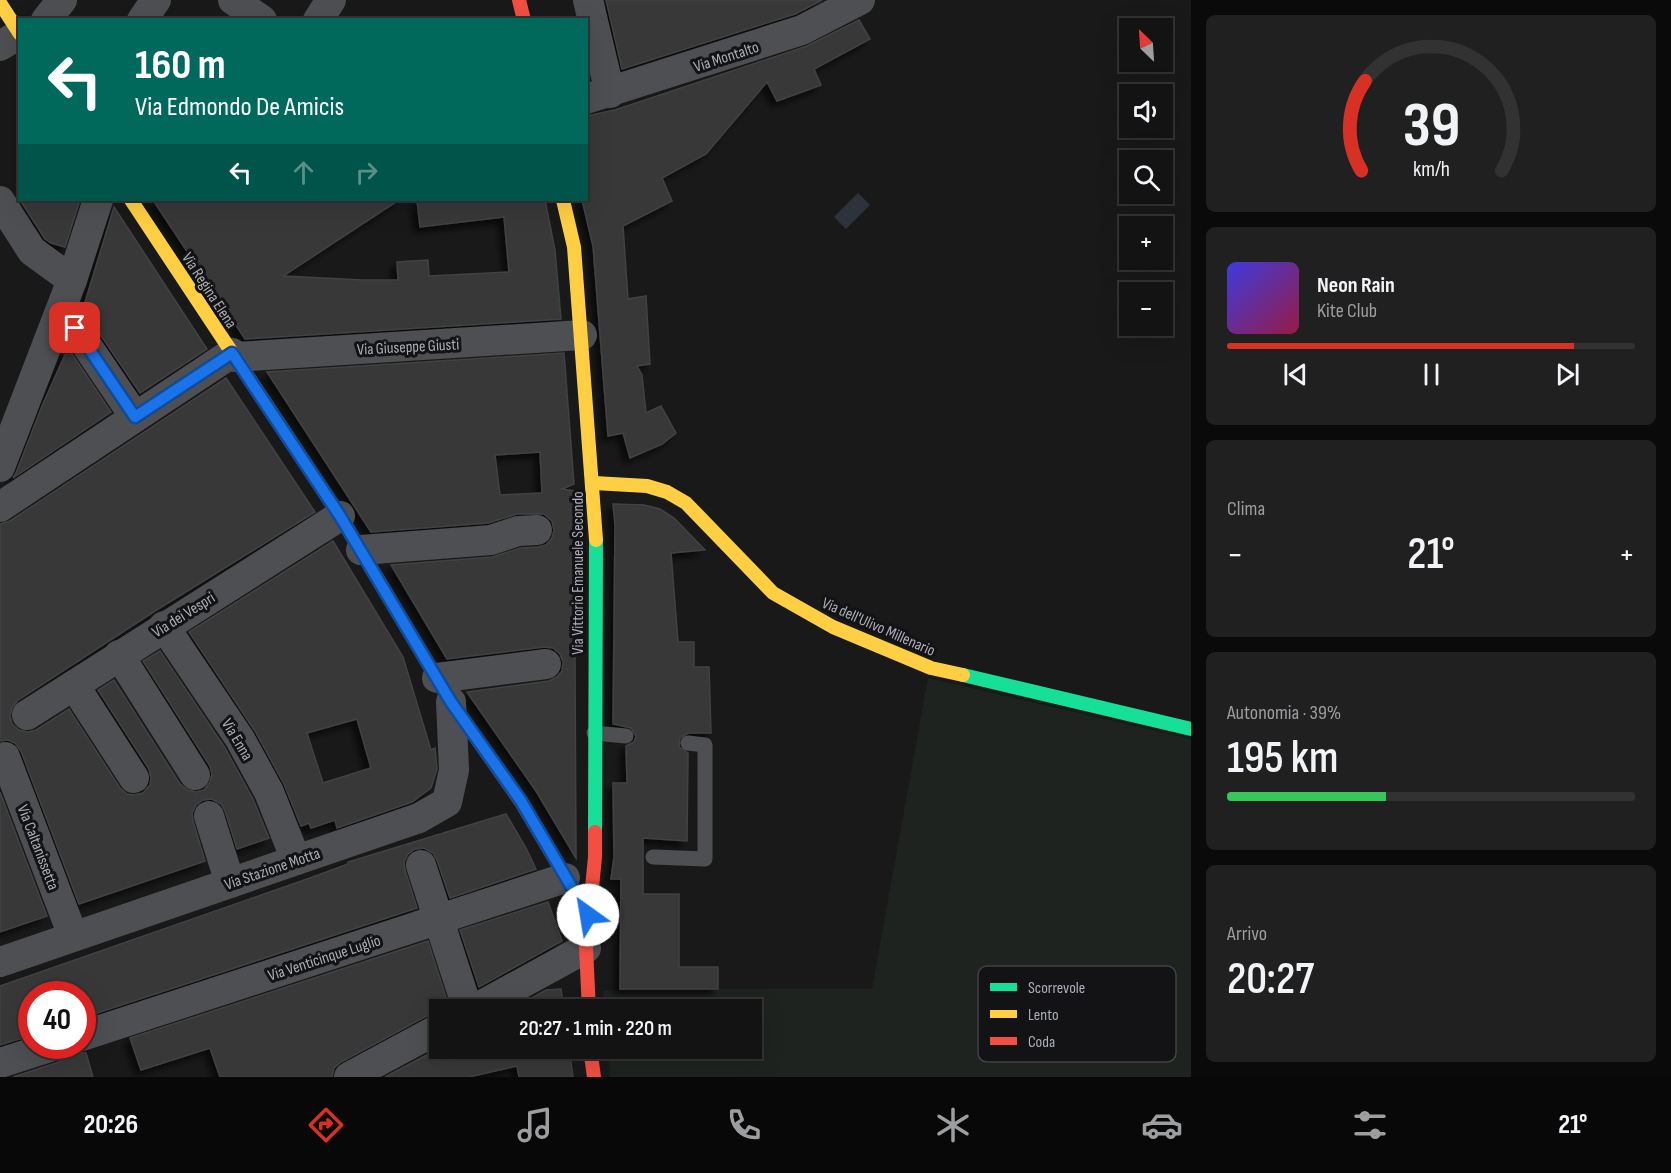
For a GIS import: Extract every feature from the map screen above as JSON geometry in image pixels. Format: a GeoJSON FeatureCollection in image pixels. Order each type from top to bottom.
{"type":"FeatureCollection","features":[{"type":"Feature","properties":{"kind":"street"},"geometry":{"type":"LineString","coordinates":[[48,18],[62,0]]}},
{"type":"Feature","properties":{"kind":"street"},"geometry":{"type":"LineString","coordinates":[[143,18],[156,0]]}},
{"type":"Feature","properties":{"kind":"street"},"geometry":{"type":"LineString","coordinates":[[232,0],[258,18]]}},
{"type":"Feature","properties":{"kind":"street"},"geometry":{"type":"LineString","coordinates":[[319,18],[331,0]]}},
{"type":"Feature","properties":{"kind":"street"},"geometry":{"type":"LineString","coordinates":[[519,0],[524,18]]}},
{"type":"Feature","properties":{"kind":"street"},"geometry":{"type":"LineString","coordinates":[[588,0],[598,96]]}},
{"type":"Feature","properties":{"kind":"street","name":"Via Montalto"},"geometry":{"type":"LineString","coordinates":[[598,96],[802,30],[860,0]]}},
{"type":"Feature","properties":{"kind":"street"},"geometry":{"type":"LineString","coordinates":[[0,3],[18,31]]}},
{"type":"Feature","properties":{"kind":"street"},"geometry":{"type":"LineString","coordinates":[[0,46],[18,35]]}},
{"type":"Feature","properties":{"kind":"street"},"geometry":{"type":"LineString","coordinates":[[0,201],[32,251],[72,280]]}},
{"type":"Feature","properties":{"kind":"street"},"geometry":{"type":"LineString","coordinates":[[0,467],[72,280],[98,201]]}},
{"type":"Feature","properties":{"kind":"street","name":"Via Regina Elena"},"geometry":{"type":"LineString","coordinates":[[132,201],[340,516],[444,690],[521,801],[588,915]]}},
{"type":"Feature","properties":{"kind":"street","name":"Via Vittorio Emanuele Secondo"},"geometry":{"type":"LineString","coordinates":[[563,201],[574,247],[596,524],[595,857],[586,948],[588,999]]}},
{"type":"Feature","properties":{"kind":"street"},"geometry":{"type":"LineString","coordinates":[[57,320],[75,328],[135,417]]}},
{"type":"Feature","properties":{"kind":"street","name":"Via Giuseppe Giusti"},"geometry":{"type":"LineString","coordinates":[[233,355],[582,335]]}},
{"type":"Feature","properties":{"kind":"street"},"geometry":{"type":"LineString","coordinates":[[0,507],[233,355]]}},
{"type":"Feature","properties":{"kind":"street","name":"Via dell'Ulivo Millenario"},"geometry":{"type":"LineString","coordinates":[[594,483],[646,486],[667,492],[686,503],[773,593],[833,627],[931,668],[1191,729]]}},
{"type":"Feature","properties":{"kind":"street","name":"Via dei Vespri"},"geometry":{"type":"LineString","coordinates":[[27,715],[340,516]]}},
{"type":"Feature","properties":{"kind":"street"},"geometry":{"type":"LineString","coordinates":[[361,550],[491,540],[518,531],[537,530]]}},
{"type":"Feature","properties":{"kind":"street","name":"Via Enna"},"geometry":{"type":"LineString","coordinates":[[164,626],[240,740],[269,792],[296,860]]}},
{"type":"Feature","properties":{"kind":"street"},"geometry":{"type":"LineString","coordinates":[[120,655],[195,775]]}},
{"type":"Feature","properties":{"kind":"street"},"geometry":{"type":"LineString","coordinates":[[444,690],[546,664]]}},
{"type":"Feature","properties":{"kind":"street"},"geometry":{"type":"LineString","coordinates":[[74,685],[134,778]]}},
{"type":"Feature","properties":{"kind":"street","name":"Via Stazione Motta"},"geometry":{"type":"LineString","coordinates":[[0,962],[419,818],[447,802],[454,770],[444,690]]}},
{"type":"Feature","properties":{"kind":"street","name":"Via Caltanissetta"},"geometry":{"type":"LineString","coordinates":[[5,757],[73,936]]}},
{"type":"Feature","properties":{"kind":"street"},"geometry":{"type":"LineString","coordinates":[[209,816],[231,883]]}},
{"type":"Feature","properties":{"kind":"street"},"geometry":{"type":"LineString","coordinates":[[422,866],[467,999]]}},
{"type":"Feature","properties":{"kind":"street","name":"Via Venticinque Luglio"},"geometry":{"type":"LineString","coordinates":[[96,1031],[565,878]]}},
{"type":"Feature","properties":{"kind":"street"},"geometry":{"type":"LineString","coordinates":[[491,999],[586,948]]}},
{"type":"Feature","properties":{"kind":"street"},"geometry":{"type":"LineString","coordinates":[[349,1077],[429,1034]]}},
{"type":"Feature","properties":{"kind":"street"},"geometry":{"type":"LineString","coordinates":[[0,1063],[18,1057]]}},
{"type":"Feature","properties":{"kind":"street"},"geometry":{"type":"LineString","coordinates":[[592,1059],[594,1077]]}},
{"type":"Feature","properties":{"kind":"lane"},"geometry":{"type":"LineString","coordinates":[[594,733],[626,736]]}},
{"type":"Feature","properties":{"kind":"lane"},"geometry":{"type":"LineString","coordinates":[[653,857],[705,859],[705,745],[688,743]]}},
{"type":"Feature","properties":{"kind":"shaded area"},"geometry":{"type":"Polygon","coordinates":[[[858,193],[870,205],[846,229],[834,217],[858,193]]]}},
{"type":"Feature","properties":{"kind":"shaded area"},"geometry":{"type":"Polygon","coordinates":[[[928,678],[1191,739],[1191,1077],[610,1077],[609,1059],[762,1059],[762,999],[604,999],[603,991],[620,989],[872,989],[928,678]]]}},
{"type":"Feature","properties":{"kind":"building"},"geometry":{"type":"Polygon","coordinates":[[[606,0],[822,0],[795,14],[622,69],[606,0]]]}},
{"type":"Feature","properties":{"kind":"building"},"geometry":{"type":"Polygon","coordinates":[[[859,20],[870,39],[814,69],[821,85],[777,101],[767,82],[706,154],[662,178],[672,201],[623,226],[628,299],[646,296],[650,364],[637,366],[642,375],[646,413],[661,406],[676,433],[662,444],[630,458],[623,433],[608,436],[593,246],[582,201],[588,201],[588,116],[615,110],[807,46],[859,20]]]}},
{"type":"Feature","properties":{"kind":"building"},"geometry":{"type":"Polygon","coordinates":[[[21,201],[80,201],[65,247],[45,239],[21,201]]]}},
{"type":"Feature","properties":{"kind":"building"},"geometry":{"type":"Polygon","coordinates":[[[154,201],[397,201],[283,276],[398,280],[397,262],[428,260],[429,276],[509,272],[504,217],[420,227],[417,201],[545,201],[555,250],[561,319],[245,339],[154,201]]]}},
{"type":"Feature","properties":{"kind":"building"},"geometry":{"type":"Polygon","coordinates":[[[114,207],[207,349],[140,393],[89,318],[82,312],[114,207]]]}},
{"type":"Feature","properties":{"kind":"building"},"geometry":{"type":"Polygon","coordinates":[[[68,348],[111,412],[13,478],[42,406],[68,348]]]}},
{"type":"Feature","properties":{"kind":"building"},"geometry":{"type":"Polygon","coordinates":[[[564,353],[574,484],[562,489],[575,491],[577,525],[576,858],[536,791],[467,692],[549,681],[562,671],[563,662],[560,654],[553,648],[544,647],[447,659],[391,565],[492,557],[521,548],[546,545],[552,538],[554,530],[552,521],[544,514],[517,514],[488,523],[371,532],[267,372],[564,353]],[[540,452],[495,455],[500,495],[542,493],[540,452]]]}},
{"type":"Feature","properties":{"kind":"building"},"geometry":{"type":"Polygon","coordinates":[[[226,378],[315,512],[155,611],[18,700],[10,716],[12,724],[19,730],[28,732],[36,730],[69,709],[120,788],[127,794],[143,793],[150,785],[149,769],[98,690],[114,680],[180,784],[196,792],[204,790],[212,774],[210,766],[143,661],[160,651],[225,748],[253,799],[269,838],[237,849],[221,804],[212,799],[203,800],[196,805],[192,813],[205,861],[79,904],[21,751],[15,743],[8,740],[0,741],[0,524],[10,521],[226,378]]]}},
{"type":"Feature","properties":{"kind":"building"},"geometry":{"type":"Polygon","coordinates":[[[613,504],[644,505],[660,509],[674,518],[705,550],[671,553],[678,642],[694,642],[694,667],[709,667],[711,733],[688,733],[680,738],[679,747],[688,753],[687,841],[643,838],[643,894],[679,894],[679,967],[718,967],[718,989],[620,989],[621,879],[611,879],[614,857],[613,783],[627,783],[626,746],[634,742],[636,736],[631,728],[613,724],[615,524],[613,504]]]}},
{"type":"Feature","properties":{"kind":"building"},"geometry":{"type":"Polygon","coordinates":[[[333,541],[403,657],[431,750],[435,748],[437,769],[431,788],[412,802],[337,828],[335,820],[311,828],[309,823],[301,826],[284,784],[255,731],[189,632],[333,541]],[[357,719],[307,733],[323,783],[371,768],[357,719]]]}},
{"type":"Feature","properties":{"kind":"building"},"geometry":{"type":"Polygon","coordinates":[[[0,792],[47,916],[0,932],[0,792]]]}},
{"type":"Feature","properties":{"kind":"building"},"geometry":{"type":"Polygon","coordinates":[[[506,814],[536,869],[450,898],[433,853],[424,848],[415,849],[408,854],[404,862],[417,908],[96,1013],[96,981],[18,981],[18,1039],[0,1045],[0,986],[310,878],[348,864],[348,862],[506,814]]]}},
{"type":"Feature","properties":{"kind":"building"},"geometry":{"type":"Polygon","coordinates":[[[548,902],[562,941],[479,987],[460,930],[548,902]]]}},
{"type":"Feature","properties":{"kind":"building"},"geometry":{"type":"Polygon","coordinates":[[[428,941],[446,999],[429,999],[429,1015],[341,1062],[334,1068],[332,1077],[220,1077],[210,1048],[141,1070],[130,1038],[428,941]]]}},
{"type":"Feature","properties":{"kind":"building"},"geometry":{"type":"Polygon","coordinates":[[[561,989],[562,999],[530,999],[546,990],[561,989]]]}},
{"type":"Feature","properties":{"kind":"building"},"geometry":{"type":"Polygon","coordinates":[[[429,1054],[429,1059],[571,1059],[573,1077],[519,1077],[517,1066],[469,1077],[385,1077],[429,1054]]]}},
{"type":"Feature","properties":{"kind":"building"},"geometry":{"type":"Polygon","coordinates":[[[63,1059],[88,1059],[93,1077],[13,1077],[63,1059]]]}},
{"type":"Feature","properties":{"kind":"traffic: fast"},"geometry":{"type":"LineString","coordinates":[[595,832],[596,540]]}},
{"type":"Feature","properties":{"kind":"traffic: fast"},"geometry":{"type":"LineString","coordinates":[[963,675],[1191,729]]}},
{"type":"Feature","properties":{"kind":"traffic: slow"},"geometry":{"type":"LineString","coordinates":[[0,3],[18,31]]}},
{"type":"Feature","properties":{"kind":"traffic: slow"},"geometry":{"type":"LineString","coordinates":[[132,201],[340,516],[386,593]]}},
{"type":"Feature","properties":{"kind":"traffic: slow"},"geometry":{"type":"LineString","coordinates":[[563,201],[574,247],[596,540]]}},
{"type":"Feature","properties":{"kind":"traffic: slow"},"geometry":{"type":"LineString","coordinates":[[594,483],[647,486],[667,492],[686,503],[773,593],[833,627],[931,668],[963,675]]}},
{"type":"Feature","properties":{"kind":"traffic: jam"},"geometry":{"type":"LineString","coordinates":[[519,0],[524,18]]}},
{"type":"Feature","properties":{"kind":"traffic: jam"},"geometry":{"type":"LineString","coordinates":[[386,593],[451,702],[521,802],[588,915]]}},
{"type":"Feature","properties":{"kind":"traffic: jam"},"geometry":{"type":"LineString","coordinates":[[588,999],[586,948],[595,857],[595,832]]}},
{"type":"Feature","properties":{"kind":"traffic: jam"},"geometry":{"type":"LineString","coordinates":[[592,1059],[594,1077]]}},
{"type":"Feature","properties":{"kind":"route"},"geometry":{"type":"LineString","coordinates":[[75,328],[135,417],[232,353],[340,516],[451,702],[521,801],[588,915]]}}]}
